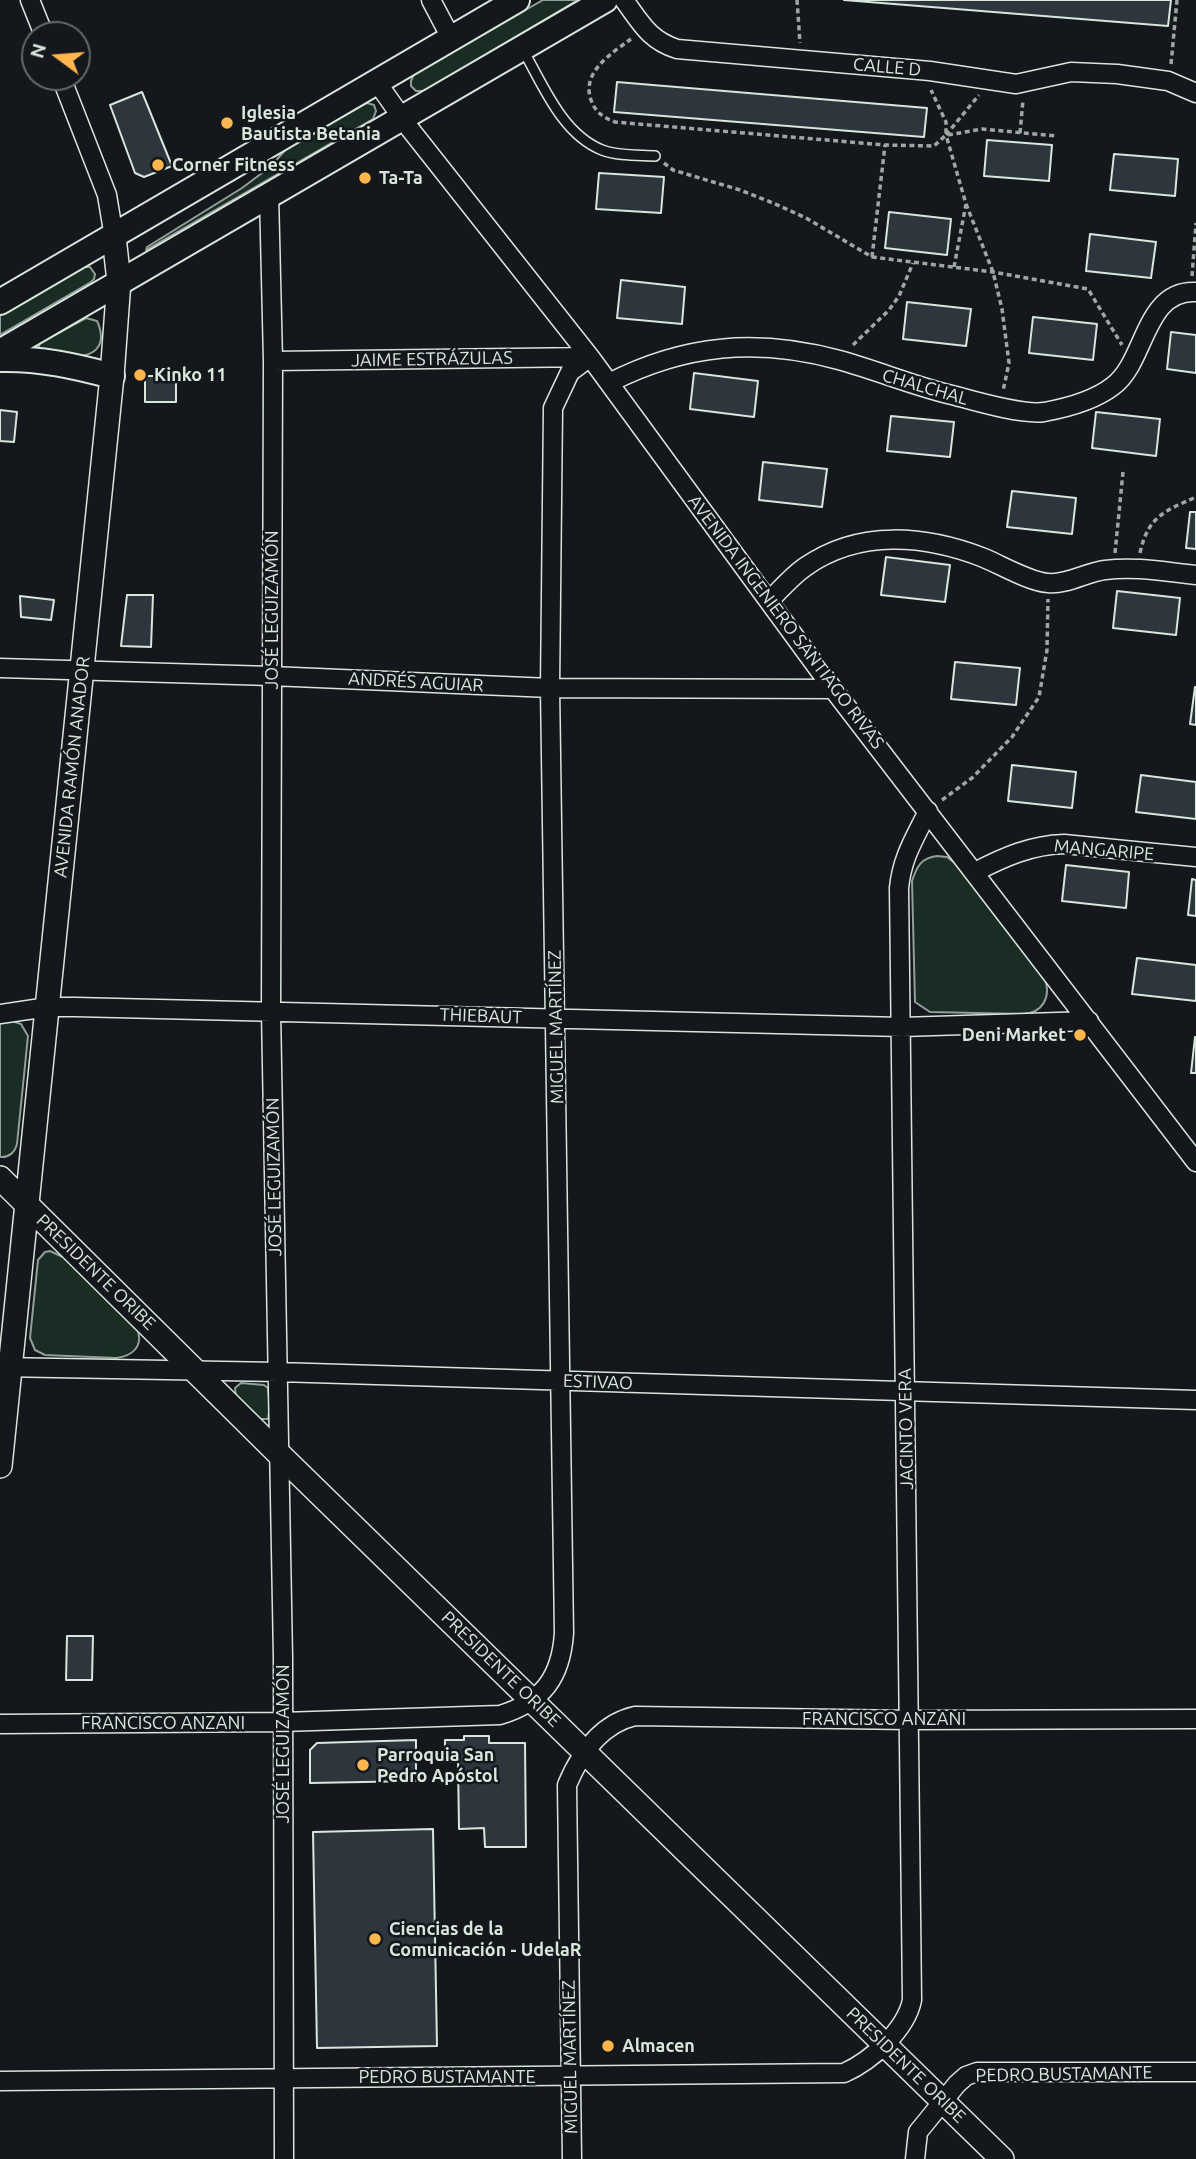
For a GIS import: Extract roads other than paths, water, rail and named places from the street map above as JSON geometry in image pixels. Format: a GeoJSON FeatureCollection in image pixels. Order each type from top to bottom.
{"type":"FeatureCollection","features":[{"type":"Feature","properties":{"kind":"main road"},"geometry":{"type":"LineString","coordinates":[[0,302],[517,0]]}},
{"type":"Feature","properties":{"kind":"main road"},"geometry":{"type":"LineString","coordinates":[[0,352],[605,0]]}},
{"type":"Feature","properties":{"kind":"main road"},"geometry":{"type":"LineString","coordinates":[[0,359],[25,358],[61,363],[112,376]]}},
{"type":"Feature","properties":{"kind":"street"},"geometry":{"type":"LineString","coordinates":[[30,0],[38,21]]}},
{"type":"Feature","properties":{"kind":"street"},"geometry":{"type":"LineString","coordinates":[[431,0],[451,38]]}},
{"type":"Feature","properties":{"kind":"street","name":"CALLE D"},"geometry":{"type":"LineString","coordinates":[[624,0],[657,42],[677,49],[930,71],[1024,83],[1071,72],[1117,74],[1168,81],[1196,93]]}},
{"type":"Feature","properties":{"kind":"street","name":"AVENIDA INGENIERO SANTIAGO RIVAS"},"geometry":{"type":"LineString","coordinates":[[376,81],[590,357],[833,689],[1196,1162]]}},
{"type":"Feature","properties":{"kind":"street","name":"AVENIDA RAMÓN ANADOR"},"geometry":{"type":"LineString","coordinates":[[0,1466],[6,1367],[48,1007],[112,376],[119,281],[107,195],[66,91]]}},
{"type":"Feature","properties":{"kind":"street","name":"JOSÉ LEGUIZAMÓN"},"geometry":{"type":"LineString","coordinates":[[270,194],[273,361],[271,1011],[283,1658],[284,2159]]}},
{"type":"Feature","properties":{"kind":"street","name":"CHALCHAL"},"geometry":{"type":"LineString","coordinates":[[609,383],[640,367],[671,358],[737,345],[769,346],[842,360],[922,388],[999,407],[1041,412],[1071,405],[1114,385],[1132,361],[1158,309],[1169,299],[1193,292]]}},
{"type":"Feature","properties":{"kind":"street","name":"JAIME ESTRÁZULAS"},"geometry":{"type":"LineString","coordinates":[[273,361],[590,357]]}},
{"type":"Feature","properties":{"kind":"street","name":"MIGUEL MARTÍNEZ"},"geometry":{"type":"LineString","coordinates":[[533,1700],[545,1690],[557,1671],[563,1653],[562,1380],[550,688],[554,408],[570,372],[590,357]]}},
{"type":"Feature","properties":{"kind":"street"},"geometry":{"type":"LineString","coordinates":[[770,600],[804,568],[826,555],[870,540],[890,538],[915,539],[946,545],[1048,583],[1114,569],[1136,568],[1196,575]]}},
{"type":"Feature","properties":{"kind":"street","name":"ANDRÉS AGUIAR"},"geometry":{"type":"LineString","coordinates":[[0,668],[550,688],[833,689]]}},
{"type":"Feature","properties":{"kind":"street","name":"JACINTO VERA"},"geometry":{"type":"LineString","coordinates":[[883,2044],[906,2017],[912,2000],[900,874],[911,842],[928,811]]}},
{"type":"Feature","properties":{"kind":"street","name":"MANGARIPE"},"geometry":{"type":"LineString","coordinates":[[975,872],[1005,857],[1046,845],[1196,857]]}},
{"type":"Feature","properties":{"kind":"street","name":"THIEBAUT"},"geometry":{"type":"LineString","coordinates":[[0,1014],[48,1007],[902,1027],[1089,1021]]}},
{"type":"Feature","properties":{"kind":"street","name":"PRESIDENTE ORIBE"},"geometry":{"type":"LineString","coordinates":[[0,1178],[1002,2159]]}},
{"type":"Feature","properties":{"kind":"street","name":"ESTIVAO"},"geometry":{"type":"LineString","coordinates":[[6,1367],[278,1372],[1196,1400]]}},
{"type":"Feature","properties":{"kind":"street","name":"FRANCISCO ANZANI"},"geometry":{"type":"LineString","coordinates":[[0,1724],[282,1722],[500,1715],[533,1700]]}},
{"type":"Feature","properties":{"kind":"street","name":"FRANCISCO ANZANI"},"geometry":{"type":"LineString","coordinates":[[585,1751],[614,1723],[635,1716],[909,1720],[1196,1719]]}},
{"type":"Feature","properties":{"kind":"street","name":"MIGUEL MARTÍNEZ"},"geometry":{"type":"LineString","coordinates":[[572,2159],[566,1800],[567,1785],[585,1751]]}},
{"type":"Feature","properties":{"kind":"street","name":"PEDRO BUSTAMANTE"},"geometry":{"type":"LineString","coordinates":[[0,2081],[844,2073],[857,2067],[883,2044]]}},
{"type":"Feature","properties":{"kind":"street","name":"PEDRO BUSTAMANTE"},"geometry":{"type":"LineString","coordinates":[[943,2101],[966,2076],[976,2072],[1196,2072]]}},
{"type":"Feature","properties":{"kind":"street"},"geometry":{"type":"LineString","coordinates":[[915,2159],[918,2132],[943,2101]]}},
{"type":"Feature","properties":{"kind":"lane"},"geometry":{"type":"LineString","coordinates":[[522,48],[567,124],[584,140],[604,151],[655,156]]}},
{"type":"Feature","properties":{"kind":"place","name":"Iglesia Bautista Betania"},"geometry":{"type":"Point","coordinates":[227,123]}},
{"type":"Feature","properties":{"kind":"place","name":"Corner Fitness"},"geometry":{"type":"Point","coordinates":[158,165]}},
{"type":"Feature","properties":{"kind":"place","name":"Ta-Ta"},"geometry":{"type":"Point","coordinates":[365,178]}},
{"type":"Feature","properties":{"kind":"place","name":"Kinko 11"},"geometry":{"type":"Point","coordinates":[140,375]}},
{"type":"Feature","properties":{"kind":"place","name":"Deni Market"},"geometry":{"type":"Point","coordinates":[1080,1035]}},
{"type":"Feature","properties":{"kind":"place","name":"Parroquia San Pedro Apóstol"},"geometry":{"type":"Point","coordinates":[363,1765]}},
{"type":"Feature","properties":{"kind":"place","name":"Ciencias de la Comunicación - UdelaR"},"geometry":{"type":"Point","coordinates":[375,1939]}},
{"type":"Feature","properties":{"kind":"place","name":"Almacen"},"geometry":{"type":"Point","coordinates":[608,2046]}}]}
